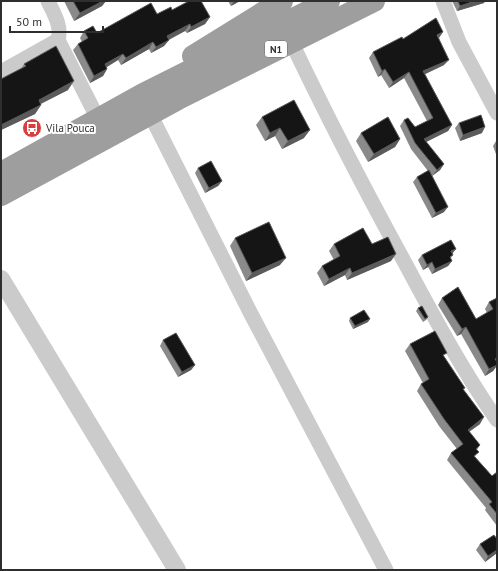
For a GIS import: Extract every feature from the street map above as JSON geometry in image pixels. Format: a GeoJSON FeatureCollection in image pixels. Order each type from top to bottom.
{"type":"FeatureCollection","features":[{"type":"Feature","properties":{"kind":"highway"},"geometry":{"type":"LineString","coordinates":[[143,94],[204,48],[282,1]]}},
{"type":"Feature","properties":{"kind":"highway","name":"N1"},"geometry":{"type":"LineString","coordinates":[[1,173],[143,94],[329,1]]}},
{"type":"Feature","properties":{"kind":"highway","name":"N1"},"geometry":{"type":"LineString","coordinates":[[1,195],[150,114],[291,41],[374,1]]}},
{"type":"Feature","properties":{"kind":"street"},"geometry":{"type":"LineString","coordinates":[[48,1],[58,23],[60,33],[58,40],[98,119]]}},
{"type":"Feature","properties":{"kind":"street"},"geometry":{"type":"LineString","coordinates":[[443,1],[459,42],[497,113]]}},
{"type":"Feature","properties":{"kind":"street"},"geometry":{"type":"LineString","coordinates":[[1,72],[58,40]]}},
{"type":"Feature","properties":{"kind":"street"},"geometry":{"type":"LineString","coordinates":[[291,41],[337,136],[438,326],[476,390],[497,420]]}},
{"type":"Feature","properties":{"kind":"street"},"geometry":{"type":"LineString","coordinates":[[150,114],[251,314],[386,570]]}},
{"type":"Feature","properties":{"kind":"street"},"geometry":{"type":"LineString","coordinates":[[1,279],[177,570]]}},
{"type":"Feature","properties":{"kind":"building"},"geometry":{"type":"Polygon","coordinates":[[[73,1],[103,1],[80,13],[73,1]]]}},
{"type":"Feature","properties":{"kind":"building"},"geometry":{"type":"Polygon","coordinates":[[[189,1],[201,1],[210,17],[191,27],[190,24],[167,36],[169,40],[156,47],[153,42],[126,58],[123,54],[105,64],[107,69],[94,76],[78,44],[88,38],[84,31],[93,26],[97,33],[151,3],[157,14],[171,7],[172,10],[189,1]]]}},
{"type":"Feature","properties":{"kind":"building"},"geometry":{"type":"Polygon","coordinates":[[[458,1],[475,1],[460,6],[458,1]]]}},
{"type":"Feature","properties":{"kind":"building"},"geometry":{"type":"Polygon","coordinates":[[[436,18],[443,32],[437,35],[449,60],[423,71],[452,125],[424,139],[444,164],[437,170],[415,143],[404,120],[408,118],[415,127],[433,118],[409,72],[393,82],[385,69],[382,71],[373,52],[402,37],[403,39],[436,18]]]}},
{"type":"Feature","properties":{"kind":"building"},"geometry":{"type":"Polygon","coordinates":[[[56,46],[74,81],[39,100],[41,105],[1,125],[1,79],[26,66],[24,64],[56,46]]]}},
{"type":"Feature","properties":{"kind":"building"},"geometry":{"type":"Polygon","coordinates":[[[294,100],[310,130],[288,141],[280,128],[270,133],[262,117],[294,100]]]}},
{"type":"Feature","properties":{"kind":"building"},"geometry":{"type":"Polygon","coordinates":[[[481,115],[485,127],[463,135],[459,123],[481,115]]]}},
{"type":"Feature","properties":{"kind":"building"},"geometry":{"type":"Polygon","coordinates":[[[388,117],[400,139],[374,154],[361,133],[388,117]]]}},
{"type":"Feature","properties":{"kind":"building"},"geometry":{"type":"Polygon","coordinates":[[[211,161],[222,181],[209,188],[198,168],[211,161]]]}},
{"type":"Feature","properties":{"kind":"building"},"geometry":{"type":"Polygon","coordinates":[[[429,170],[448,207],[436,213],[417,177],[429,170]]]}},
{"type":"Feature","properties":{"kind":"building"},"geometry":{"type":"Polygon","coordinates":[[[269,222],[286,258],[252,273],[235,238],[269,222]]]}},
{"type":"Feature","properties":{"kind":"building"},"geometry":{"type":"Polygon","coordinates":[[[363,228],[372,244],[388,237],[396,254],[352,273],[350,268],[329,279],[322,266],[340,256],[334,244],[363,228]]]}},
{"type":"Feature","properties":{"kind":"building"},"geometry":{"type":"Polygon","coordinates":[[[451,240],[456,249],[451,251],[453,255],[450,257],[452,261],[435,269],[432,262],[427,265],[422,255],[451,240]]]}},
{"type":"Feature","properties":{"kind":"building"},"geometry":{"type":"Polygon","coordinates":[[[458,287],[476,319],[493,309],[489,302],[497,298],[497,358],[495,359],[497,365],[489,369],[466,327],[462,329],[442,298],[458,287]]]}},
{"type":"Feature","properties":{"kind":"building"},"geometry":{"type":"Polygon","coordinates":[[[422,306],[428,317],[425,319],[418,308],[422,306]]]}},
{"type":"Feature","properties":{"kind":"building"},"geometry":{"type":"Polygon","coordinates":[[[364,310],[370,319],[355,326],[350,318],[364,310]]]}},
{"type":"Feature","properties":{"kind":"building"},"geometry":{"type":"Polygon","coordinates":[[[435,331],[447,353],[443,355],[465,388],[463,389],[484,417],[468,430],[480,445],[476,449],[479,452],[474,456],[492,476],[497,472],[497,514],[489,504],[492,502],[451,453],[463,444],[444,419],[421,384],[429,379],[410,344],[435,331]]]}},
{"type":"Feature","properties":{"kind":"building"},"geometry":{"type":"Polygon","coordinates":[[[176,333],[195,365],[182,372],[163,340],[176,333]]]}},
{"type":"Feature","properties":{"kind":"building"},"geometry":{"type":"Polygon","coordinates":[[[494,535],[497,539],[497,550],[488,556],[480,544],[494,535]]]}},
{"type":"Feature","properties":{"kind":"place","name":"Vila Pouca"},"geometry":{"type":"Point","coordinates":[32,128]}}]}
